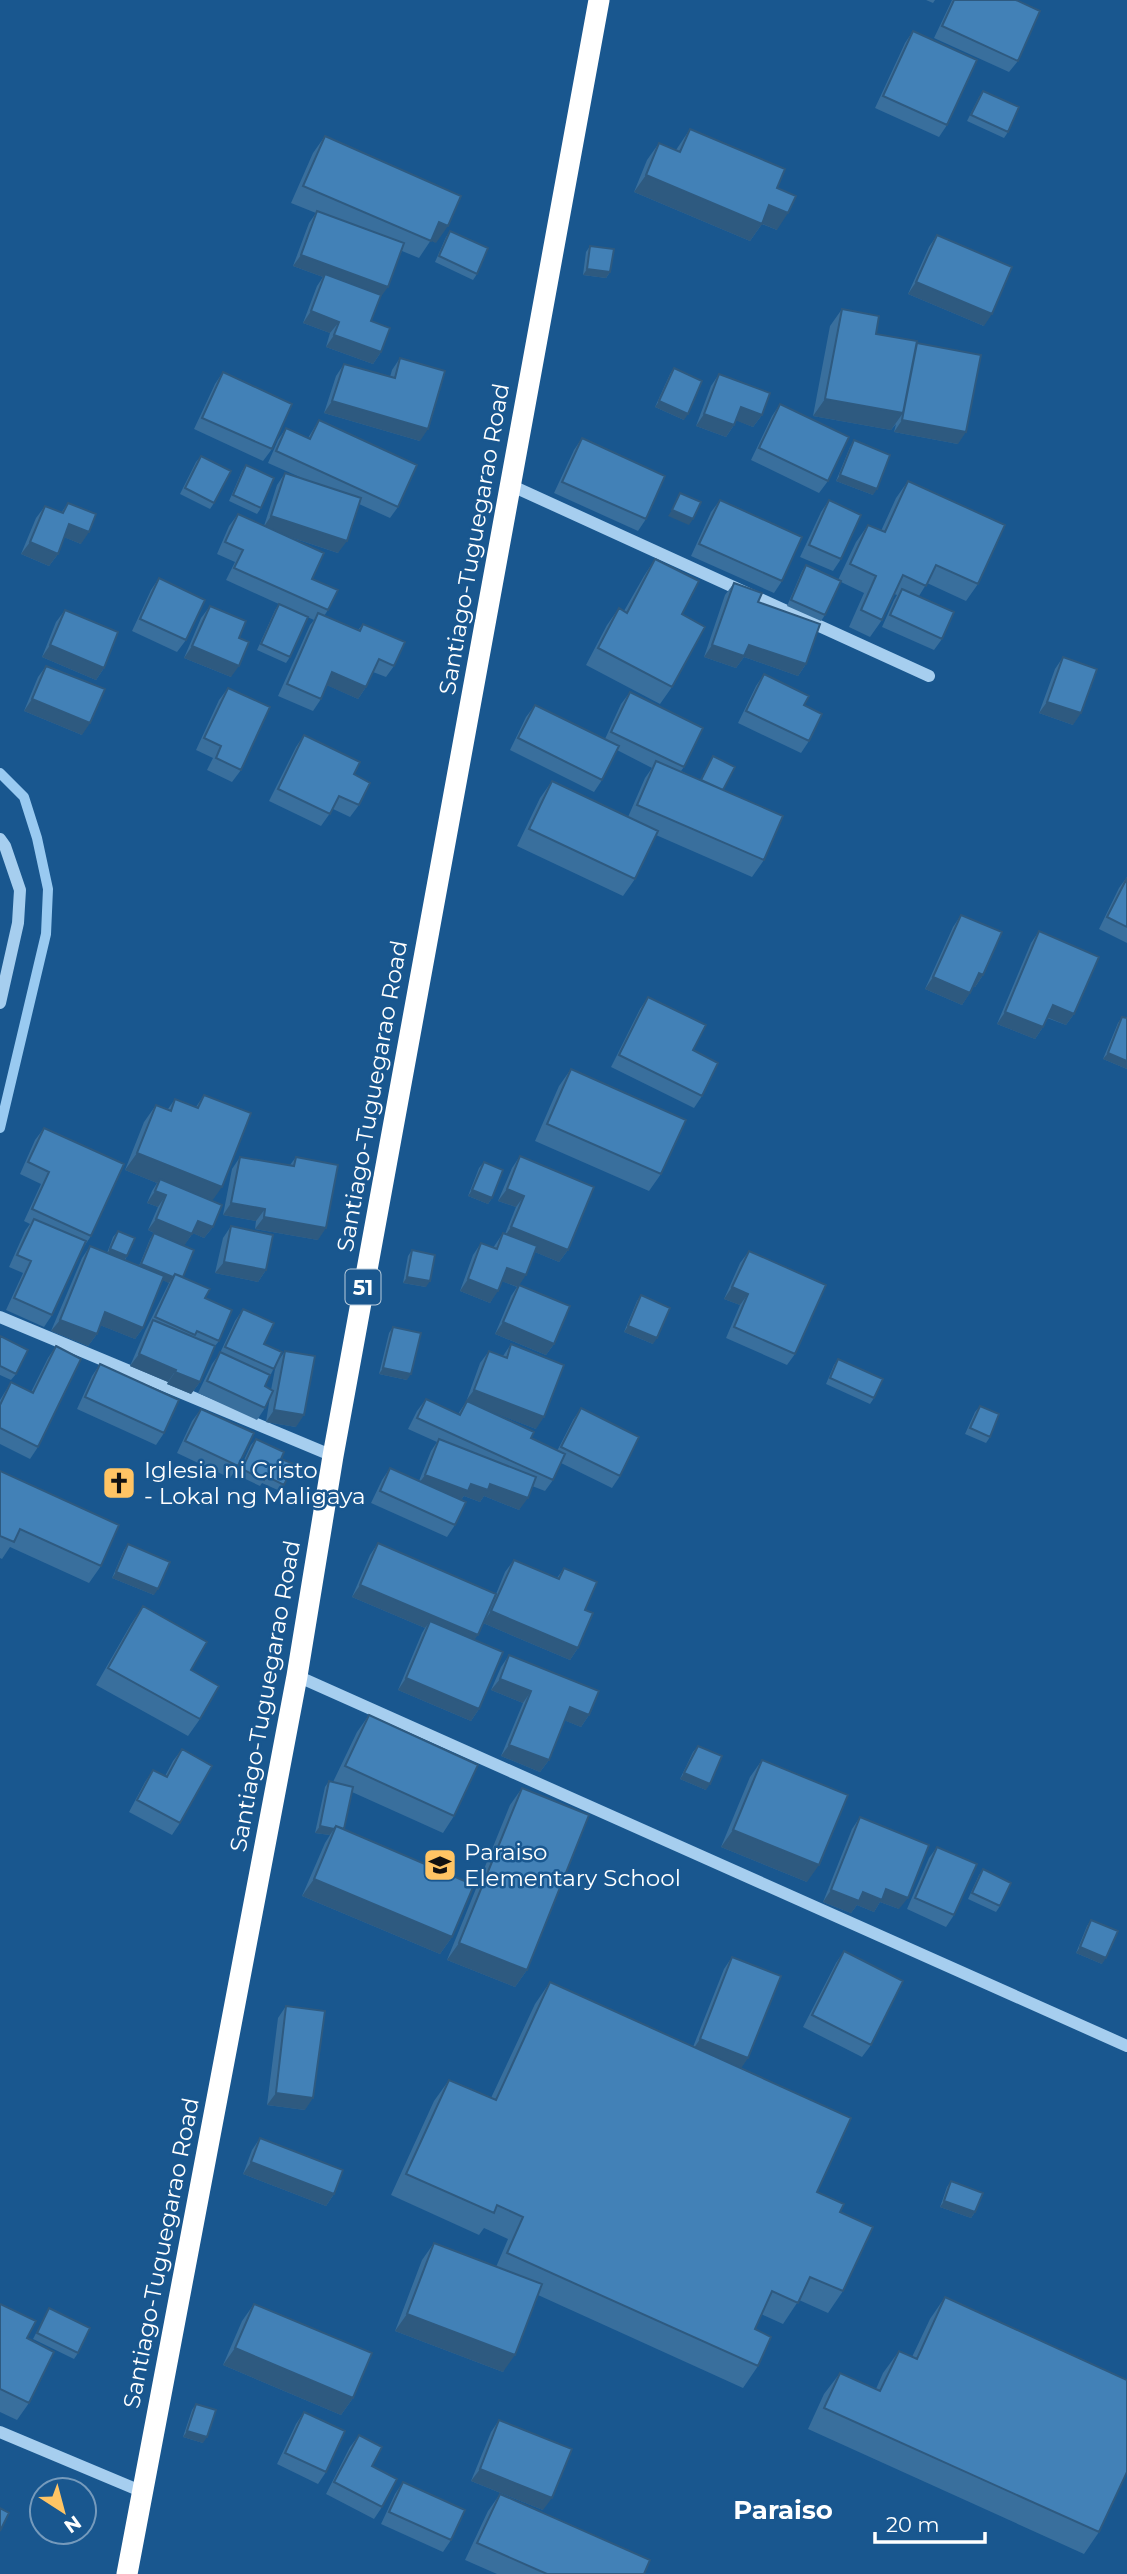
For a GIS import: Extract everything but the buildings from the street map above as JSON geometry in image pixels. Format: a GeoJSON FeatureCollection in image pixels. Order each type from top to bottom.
{"type":"FeatureCollection","features":[{"type":"Feature","properties":{"kind":"highway","name":"Santiago-Tuguegarao Road"},"geometry":{"type":"LineString","coordinates":[[127,2574],[297,1676],[333,1456],[599,0]]}},
{"type":"Feature","properties":{"kind":"street"},"geometry":{"type":"LineString","coordinates":[[510,485],[929,676]]}},
{"type":"Feature","properties":{"kind":"street"},"geometry":{"type":"LineString","coordinates":[[0,839],[20,890],[18,923],[0,1003]]}},
{"type":"Feature","properties":{"kind":"street"},"geometry":{"type":"LineString","coordinates":[[0,1317],[333,1456]]}},
{"type":"Feature","properties":{"kind":"street"},"geometry":{"type":"LineString","coordinates":[[297,1676],[1127,2046]]}},
{"type":"Feature","properties":{"kind":"street"},"geometry":{"type":"LineString","coordinates":[[0,2432],[143,2492]]}},
{"type":"Feature","properties":{"kind":"waterway"},"geometry":{"type":"LineString","coordinates":[[0,773],[24,797],[37,838],[48,889],[46,934],[0,1128]]}},
{"type":"Feature","properties":{"kind":"place","name":"Iglesia ni Cristo - Lokal ng Maligaya"},"geometry":{"type":"Point","coordinates":[119,1483]}},
{"type":"Feature","properties":{"kind":"place","name":"Paraiso Elementary School"},"geometry":{"type":"Point","coordinates":[440,1865]}},
{"type":"Feature","properties":{"kind":"district","name":"Paraiso"},"geometry":{"type":"Point","coordinates":[783,2510]}}]}
